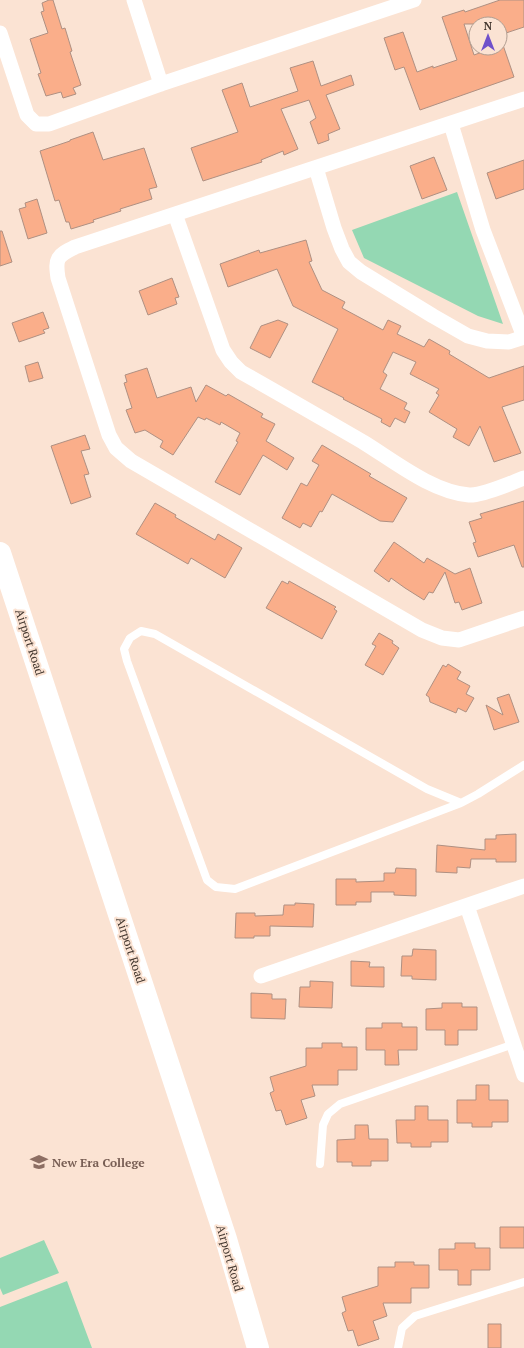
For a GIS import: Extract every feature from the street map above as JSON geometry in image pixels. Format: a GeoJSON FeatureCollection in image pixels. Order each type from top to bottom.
{"type":"FeatureCollection","features":[{"type":"Feature","properties":{"kind":"main road","name":"Airport Road"},"geometry":{"type":"LineString","coordinates":[[0,553],[226,1239],[258,1348]]}},
{"type":"Feature","properties":{"kind":"main road"},"geometry":{"type":"LineString","coordinates":[[226,1239],[258,1310],[271,1348]]}},
{"type":"Feature","properties":{"kind":"street"},"geometry":{"type":"LineString","coordinates":[[134,0],[161,84]]}},
{"type":"Feature","properties":{"kind":"street"},"geometry":{"type":"LineString","coordinates":[[0,33],[27,115],[36,124],[49,124],[161,84],[411,0]]}},
{"type":"Feature","properties":{"kind":"street"},"geometry":{"type":"LineString","coordinates":[[524,99],[75,248],[58,257],[56,264],[58,278],[80,349],[109,435],[116,448],[131,461],[422,630],[442,638],[459,640],[524,618]]}},
{"type":"Feature","properties":{"kind":"street"},"geometry":{"type":"LineString","coordinates":[[316,168],[334,228],[349,262],[361,272],[468,336],[487,341],[509,342],[524,337],[483,230],[451,124]]}},
{"type":"Feature","properties":{"kind":"street"},"geometry":{"type":"LineString","coordinates":[[175,214],[223,350],[231,362],[241,372],[364,443],[431,484],[449,492],[470,495],[524,478]]}},
{"type":"Feature","properties":{"kind":"street"},"geometry":{"type":"LineString","coordinates":[[261,976],[524,886]]}},
{"type":"Feature","properties":{"kind":"street"},"geometry":{"type":"LineString","coordinates":[[467,906],[524,1074]]}},
{"type":"Feature","properties":{"kind":"lane"},"geometry":{"type":"LineString","coordinates":[[461,802],[427,789],[155,634],[141,631],[130,638],[124,649],[207,880],[216,887],[235,889],[461,802],[478,794],[524,765]]}},
{"type":"Feature","properties":{"kind":"lane"},"geometry":{"type":"LineString","coordinates":[[320,1164],[323,1125],[328,1114],[340,1104],[514,1044]]}},
{"type":"Feature","properties":{"kind":"lane"},"geometry":{"type":"LineString","coordinates":[[398,1348],[402,1328],[415,1316],[524,1282]]}},
{"type":"Feature","properties":{"kind":"green space"},"geometry":{"type":"Polygon","coordinates":[[[457,192],[503,324],[478,316],[364,258],[352,230],[457,192]]]}},
{"type":"Feature","properties":{"kind":"green space"},"geometry":{"type":"Polygon","coordinates":[[[44,1240],[59,1273],[3,1295],[0,1288],[0,1258],[44,1240]]]}},
{"type":"Feature","properties":{"kind":"green space"},"geometry":{"type":"Polygon","coordinates":[[[67,1281],[92,1348],[0,1348],[0,1307],[67,1281]]]}},
{"type":"Feature","properties":{"kind":"building"},"geometry":{"type":"Polygon","coordinates":[[[53,0],[62,29],[65,28],[72,51],[70,52],[81,85],[73,88],[76,94],[63,98],[61,92],[46,96],[38,74],[41,73],[30,39],[48,33],[41,12],[44,11],[42,3],[53,0]]]}},
{"type":"Feature","properties":{"kind":"building"},"geometry":{"type":"Polygon","coordinates":[[[500,0],[524,0],[524,27],[508,32],[508,16],[468,16],[468,24],[464,24],[468,36],[468,56],[507,56],[514,77],[420,110],[404,67],[395,70],[384,38],[403,32],[417,72],[433,66],[433,68],[457,60],[442,17],[464,10],[465,12],[500,0]]]}},
{"type":"Feature","properties":{"kind":"building"},"geometry":{"type":"Polygon","coordinates":[[[313,61],[321,86],[351,75],[354,85],[326,95],[340,129],[328,134],[329,140],[318,144],[310,122],[316,118],[309,100],[281,109],[298,149],[284,155],[283,151],[261,160],[262,162],[203,181],[191,148],[238,132],[222,90],[242,83],[250,107],[298,91],[290,68],[313,61]]]}},
{"type":"Feature","properties":{"kind":"building"},"geometry":{"type":"Polygon","coordinates":[[[93,132],[103,160],[144,148],[157,187],[149,189],[152,199],[120,209],[121,211],[93,220],[94,222],[71,229],[69,222],[66,222],[59,200],[55,201],[40,151],[93,132]]]}},
{"type":"Feature","properties":{"kind":"building"},"geometry":{"type":"Polygon","coordinates":[[[434,157],[447,190],[422,199],[410,166],[434,157]]]}},
{"type":"Feature","properties":{"kind":"building"},"geometry":{"type":"Polygon","coordinates":[[[524,160],[524,189],[496,199],[487,173],[524,160]]]}},
{"type":"Feature","properties":{"kind":"building"},"geometry":{"type":"Polygon","coordinates":[[[37,199],[47,233],[28,239],[19,209],[26,207],[25,203],[37,199]]]}},
{"type":"Feature","properties":{"kind":"building"},"geometry":{"type":"Polygon","coordinates":[[[0,231],[2,231],[12,262],[0,266],[0,231]]]}},
{"type":"Feature","properties":{"kind":"building"},"geometry":{"type":"Polygon","coordinates":[[[306,240],[312,261],[309,262],[322,290],[345,302],[342,308],[383,330],[388,320],[401,326],[397,334],[424,347],[429,339],[450,351],[449,354],[489,378],[524,366],[524,400],[502,407],[521,453],[494,462],[480,426],[469,446],[453,437],[457,429],[429,412],[439,395],[436,393],[439,389],[410,374],[416,362],[393,352],[383,372],[387,375],[380,389],[407,403],[404,409],[410,412],[405,423],[395,418],[390,427],[381,422],[382,419],[312,382],[338,329],[293,306],[277,269],[228,287],[220,264],[259,250],[260,253],[306,240]]]}},
{"type":"Feature","properties":{"kind":"building"},"geometry":{"type":"Polygon","coordinates":[[[172,278],[179,297],[175,298],[177,304],[148,315],[139,291],[172,278]]]}},
{"type":"Feature","properties":{"kind":"building"},"geometry":{"type":"Polygon","coordinates":[[[43,312],[49,328],[43,330],[45,333],[19,342],[12,323],[43,312]]]}},
{"type":"Feature","properties":{"kind":"building"},"geometry":{"type":"Polygon","coordinates":[[[278,320],[288,324],[270,358],[250,348],[261,326],[278,320]]]}},
{"type":"Feature","properties":{"kind":"building"},"geometry":{"type":"Polygon","coordinates":[[[38,362],[43,378],[29,382],[25,366],[38,362]]]}},
{"type":"Feature","properties":{"kind":"building"},"geometry":{"type":"Polygon","coordinates":[[[147,368],[157,398],[191,387],[196,402],[206,385],[226,396],[228,394],[263,414],[261,417],[275,424],[266,441],[294,458],[287,470],[263,455],[240,495],[215,482],[238,442],[236,441],[240,433],[221,422],[220,425],[206,418],[205,420],[198,417],[173,455],[160,447],[163,441],[145,430],[135,433],[126,410],[132,408],[124,383],[127,382],[125,375],[147,368]]]}},
{"type":"Feature","properties":{"kind":"building"},"geometry":{"type":"Polygon","coordinates":[[[85,435],[90,449],[81,451],[89,474],[84,475],[91,497],[71,504],[51,446],[85,435]]]}},
{"type":"Feature","properties":{"kind":"building"},"geometry":{"type":"Polygon","coordinates":[[[322,445],[371,474],[369,476],[407,498],[393,522],[380,521],[332,494],[322,512],[320,511],[311,527],[303,523],[300,528],[282,518],[301,483],[307,486],[319,465],[312,461],[322,445]]]}},
{"type":"Feature","properties":{"kind":"building"},"geometry":{"type":"Polygon","coordinates":[[[524,501],[524,567],[522,567],[514,545],[478,557],[473,543],[476,542],[469,522],[482,518],[480,514],[524,501]]]}},
{"type":"Feature","properties":{"kind":"building"},"geometry":{"type":"Polygon","coordinates":[[[155,503],[176,515],[175,517],[215,540],[218,534],[242,548],[225,578],[191,558],[188,564],[136,534],[155,503]]]}},
{"type":"Feature","properties":{"kind":"building"},"geometry":{"type":"Polygon","coordinates":[[[394,542],[424,563],[427,558],[455,574],[470,568],[482,603],[462,610],[459,602],[455,603],[445,572],[433,593],[429,592],[424,600],[391,578],[389,582],[374,571],[394,542]]]}},
{"type":"Feature","properties":{"kind":"building"},"geometry":{"type":"Polygon","coordinates":[[[282,581],[288,584],[289,581],[336,607],[334,609],[337,611],[322,639],[266,608],[282,581]]]}},
{"type":"Feature","properties":{"kind":"building"},"geometry":{"type":"Polygon","coordinates":[[[379,633],[393,641],[392,643],[399,648],[383,675],[365,665],[376,646],[372,644],[379,633]]]}},
{"type":"Feature","properties":{"kind":"building"},"geometry":{"type":"Polygon","coordinates":[[[448,664],[461,672],[457,679],[470,686],[466,694],[474,698],[466,712],[458,708],[456,713],[430,702],[429,697],[426,695],[443,665],[446,667],[448,664]]]}},
{"type":"Feature","properties":{"kind":"building"},"geometry":{"type":"Polygon","coordinates":[[[509,694],[519,722],[494,730],[486,705],[503,715],[497,698],[509,694]]]}},
{"type":"Feature","properties":{"kind":"building"},"geometry":{"type":"Polygon","coordinates":[[[516,834],[516,862],[496,862],[496,859],[471,859],[470,868],[457,867],[457,873],[436,872],[437,845],[485,850],[485,839],[496,839],[496,835],[516,834]]]}},
{"type":"Feature","properties":{"kind":"building"},"geometry":{"type":"Polygon","coordinates":[[[396,868],[416,869],[416,896],[394,895],[394,892],[371,892],[371,902],[356,902],[356,905],[336,905],[336,879],[356,879],[356,882],[384,881],[384,873],[395,873],[396,868]]]}},
{"type":"Feature","properties":{"kind":"building"},"geometry":{"type":"Polygon","coordinates":[[[295,903],[314,904],[313,927],[270,926],[270,936],[235,938],[236,913],[255,913],[255,916],[283,915],[284,905],[295,905],[295,903]]]}},
{"type":"Feature","properties":{"kind":"building"},"geometry":{"type":"Polygon","coordinates":[[[413,949],[436,950],[436,980],[412,979],[412,976],[401,976],[402,956],[412,956],[413,949]]]}},
{"type":"Feature","properties":{"kind":"building"},"geometry":{"type":"Polygon","coordinates":[[[351,961],[370,962],[369,967],[384,967],[384,987],[351,986],[351,961]]]}},
{"type":"Feature","properties":{"kind":"building"},"geometry":{"type":"Polygon","coordinates":[[[310,981],[333,982],[332,1008],[299,1007],[300,987],[310,987],[310,981]]]}},
{"type":"Feature","properties":{"kind":"building"},"geometry":{"type":"Polygon","coordinates":[[[251,993],[272,994],[272,999],[286,999],[285,1019],[251,1018],[251,993]]]}},
{"type":"Feature","properties":{"kind":"building"},"geometry":{"type":"Polygon","coordinates":[[[442,1003],[462,1003],[462,1007],[477,1007],[477,1030],[458,1030],[458,1045],[445,1045],[445,1030],[426,1030],[426,1009],[442,1008],[442,1003]]]}},
{"type":"Feature","properties":{"kind":"building"},"geometry":{"type":"Polygon","coordinates":[[[382,1023],[402,1023],[402,1027],[417,1027],[417,1050],[398,1050],[399,1065],[385,1065],[385,1050],[366,1050],[366,1028],[382,1028],[382,1023]]]}},
{"type":"Feature","properties":{"kind":"building"},"geometry":{"type":"Polygon","coordinates":[[[322,1043],[342,1043],[342,1047],[357,1047],[357,1070],[338,1070],[338,1085],[312,1085],[315,1096],[301,1100],[307,1118],[286,1125],[281,1110],[276,1111],[270,1093],[274,1091],[270,1077],[306,1066],[306,1048],[322,1048],[322,1043]]]}},
{"type":"Feature","properties":{"kind":"building"},"geometry":{"type":"Polygon","coordinates":[[[476,1085],[489,1085],[489,1100],[508,1100],[508,1122],[492,1122],[492,1127],[472,1127],[472,1123],[457,1123],[457,1100],[476,1100],[476,1085]]]}},
{"type":"Feature","properties":{"kind":"building"},"geometry":{"type":"Polygon","coordinates":[[[415,1106],[428,1106],[428,1120],[448,1120],[448,1142],[431,1142],[431,1147],[411,1147],[411,1143],[397,1143],[396,1120],[415,1120],[415,1106]]]}},
{"type":"Feature","properties":{"kind":"building"},"geometry":{"type":"Polygon","coordinates":[[[355,1125],[368,1125],[369,1139],[388,1139],[388,1161],[371,1161],[371,1166],[352,1166],[352,1162],[337,1162],[337,1140],[355,1139],[355,1125]]]}},
{"type":"Feature","properties":{"kind":"building"},"geometry":{"type":"Polygon","coordinates":[[[500,1227],[524,1227],[524,1248],[500,1248],[500,1227]]]}},
{"type":"Feature","properties":{"kind":"building"},"geometry":{"type":"Polygon","coordinates":[[[455,1243],[475,1243],[475,1248],[490,1248],[490,1270],[471,1270],[471,1285],[458,1285],[458,1270],[439,1270],[439,1249],[455,1249],[455,1243]]]}},
{"type":"Feature","properties":{"kind":"building"},"geometry":{"type":"Polygon","coordinates":[[[395,1262],[414,1262],[414,1265],[429,1265],[429,1288],[411,1288],[411,1303],[383,1303],[387,1316],[373,1321],[379,1339],[358,1346],[353,1330],[348,1331],[342,1313],[346,1311],[342,1297],[378,1286],[378,1267],[395,1267],[395,1262]]]}},
{"type":"Feature","properties":{"kind":"building"},"geometry":{"type":"Polygon","coordinates":[[[488,1324],[501,1324],[501,1348],[488,1348],[488,1324]]]}},
{"type":"Feature","properties":{"kind":"place","name":"New Era College"},"geometry":{"type":"Point","coordinates":[39,1162]}}]}
